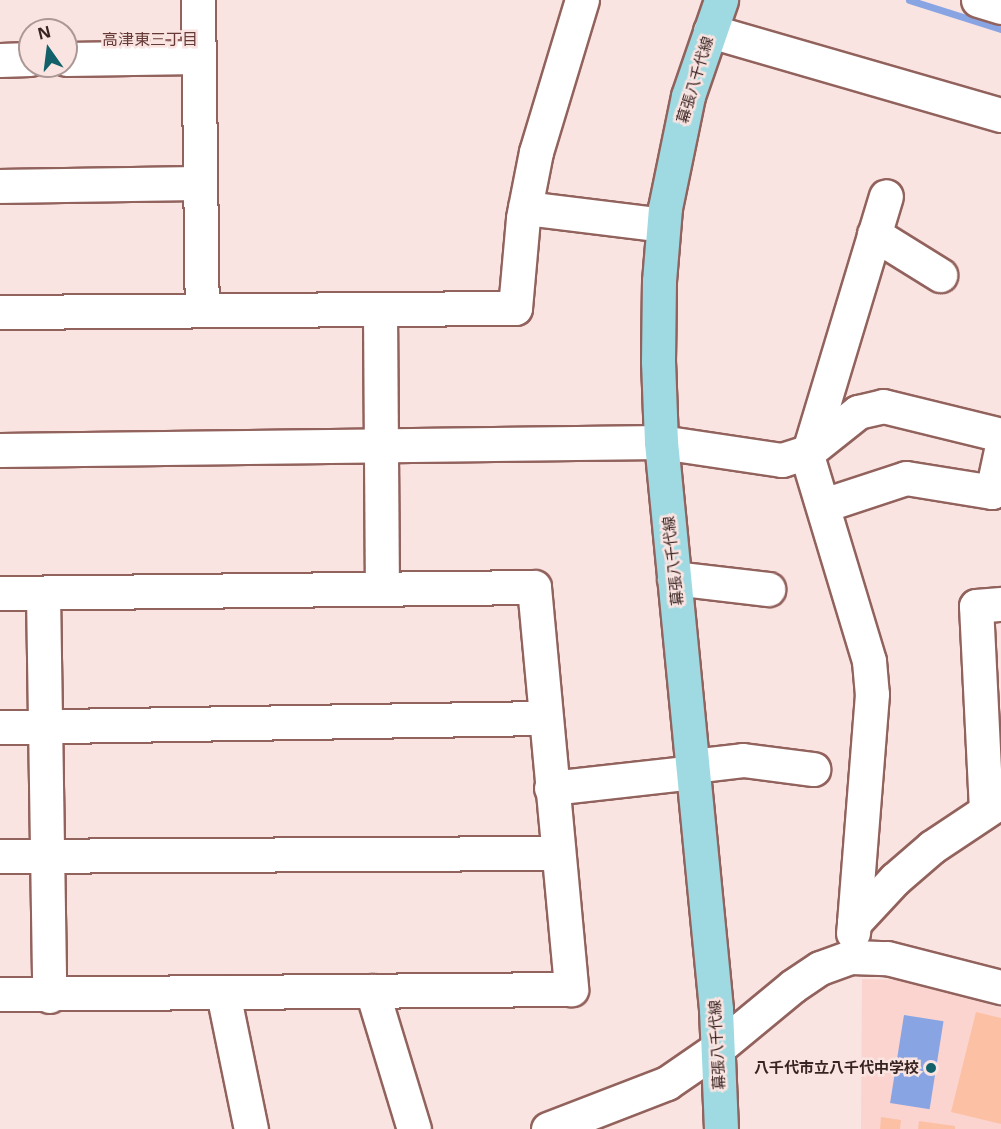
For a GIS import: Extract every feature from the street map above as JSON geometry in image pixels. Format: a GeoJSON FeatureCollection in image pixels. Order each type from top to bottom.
{"type":"FeatureCollection","features":[{"type":"Feature","properties":{"kind":"main road","name":"幕張八千代線"},"geometry":{"type":"LineString","coordinates":[[721,0],[676,141],[663,225],[659,281],[661,442],[718,1048],[721,1129]]}},
{"type":"Feature","properties":{"kind":"street"},"geometry":{"type":"LineString","coordinates":[[198,0],[198,183],[202,310]]}},
{"type":"Feature","properties":{"kind":"street"},"geometry":{"type":"LineString","coordinates":[[0,312],[515,308],[525,208],[552,90],[582,0]]}},
{"type":"Feature","properties":{"kind":"street"},"geometry":{"type":"LineString","coordinates":[[978,0],[1001,7]]}},
{"type":"Feature","properties":{"kind":"street"},"geometry":{"type":"LineString","coordinates":[[710,31],[1001,115]]}},
{"type":"Feature","properties":{"kind":"street"},"geometry":{"type":"LineString","coordinates":[[78,59],[199,57]]}},
{"type":"Feature","properties":{"kind":"street"},"geometry":{"type":"LineString","coordinates":[[0,60],[18,59]]}},
{"type":"Feature","properties":{"kind":"street"},"geometry":{"type":"LineString","coordinates":[[0,186],[198,183]]}},
{"type":"Feature","properties":{"kind":"street"},"geometry":{"type":"LineString","coordinates":[[851,957],[872,694],[869,661],[807,452],[886,196]]}},
{"type":"Feature","properties":{"kind":"street"},"geometry":{"type":"LineString","coordinates":[[525,208],[663,225]]}},
{"type":"Feature","properties":{"kind":"street"},"geometry":{"type":"LineString","coordinates":[[874,234],[940,274]]}},
{"type":"Feature","properties":{"kind":"street"},"geometry":{"type":"LineString","coordinates":[[380,309],[382,588]]}},
{"type":"Feature","properties":{"kind":"street"},"geometry":{"type":"LineString","coordinates":[[0,450],[661,442],[782,460],[807,452],[858,412],[883,406],[1001,435]]}},
{"type":"Feature","properties":{"kind":"street"},"geometry":{"type":"LineString","coordinates":[[824,505],[906,478],[992,492],[1001,450]]}},
{"type":"Feature","properties":{"kind":"street"},"geometry":{"type":"LineString","coordinates":[[674,578],[768,589]]}},
{"type":"Feature","properties":{"kind":"street"},"geometry":{"type":"LineString","coordinates":[[0,593],[534,587],[571,989],[49,996],[0,994]]}},
{"type":"Feature","properties":{"kind":"street"},"geometry":{"type":"LineString","coordinates":[[43,593],[43,727],[49,996]]}},
{"type":"Feature","properties":{"kind":"street"},"geometry":{"type":"LineString","coordinates":[[854,923],[932,847],[993,806],[975,606],[1001,604]]}},
{"type":"Feature","properties":{"kind":"street"},"geometry":{"type":"LineString","coordinates":[[0,727],[545,718]]}},
{"type":"Feature","properties":{"kind":"street"},"geometry":{"type":"LineString","coordinates":[[551,788],[743,760],[813,769]]}},
{"type":"Feature","properties":{"kind":"street"},"geometry":{"type":"LineString","coordinates":[[0,856],[558,853]]}},
{"type":"Feature","properties":{"kind":"street"},"geometry":{"type":"LineString","coordinates":[[548,1129],[667,1083],[718,1048],[793,986],[820,968],[851,957],[887,958],[1001,987]]}},
{"type":"Feature","properties":{"kind":"street"},"geometry":{"type":"LineString","coordinates":[[372,991],[414,1129]]}},
{"type":"Feature","properties":{"kind":"street"},"geometry":{"type":"LineString","coordinates":[[223,993],[251,1129]]}},
{"type":"Feature","properties":{"kind":"shaded area","name":"八千代市立八千代中学校"},"geometry":{"type":"Polygon","coordinates":[[[862,979],[908,980],[1001,1008],[1001,1129],[861,1129],[862,979]]]}},
{"type":"Feature","properties":{"kind":"water"},"geometry":{"type":"Polygon","coordinates":[[[904,1015],[944,1021],[930,1109],[890,1103],[904,1015]]]}},
{"type":"Feature","properties":{"kind":"building"},"geometry":{"type":"Polygon","coordinates":[[[976,1012],[1001,1018],[1001,1124],[951,1112],[976,1012]]]}},
{"type":"Feature","properties":{"kind":"building"},"geometry":{"type":"Polygon","coordinates":[[[881,1117],[901,1120],[900,1129],[880,1129],[881,1117]]]}},
{"type":"Feature","properties":{"kind":"building"},"geometry":{"type":"Polygon","coordinates":[[[919,1121],[955,1126],[955,1129],[918,1129],[919,1121]]]}},
{"type":"Feature","properties":{"kind":"waterway"},"geometry":{"type":"LineString","coordinates":[[909,0],[1001,29]]}},
{"type":"Feature","properties":{"kind":"place","name":"八千代市立八千代中学校"},"geometry":{"type":"Point","coordinates":[931,1068]}},
{"type":"Feature","properties":{"kind":"district","name":"高津東三丁目"},"geometry":{"type":"Point","coordinates":[150,39]}}]}
